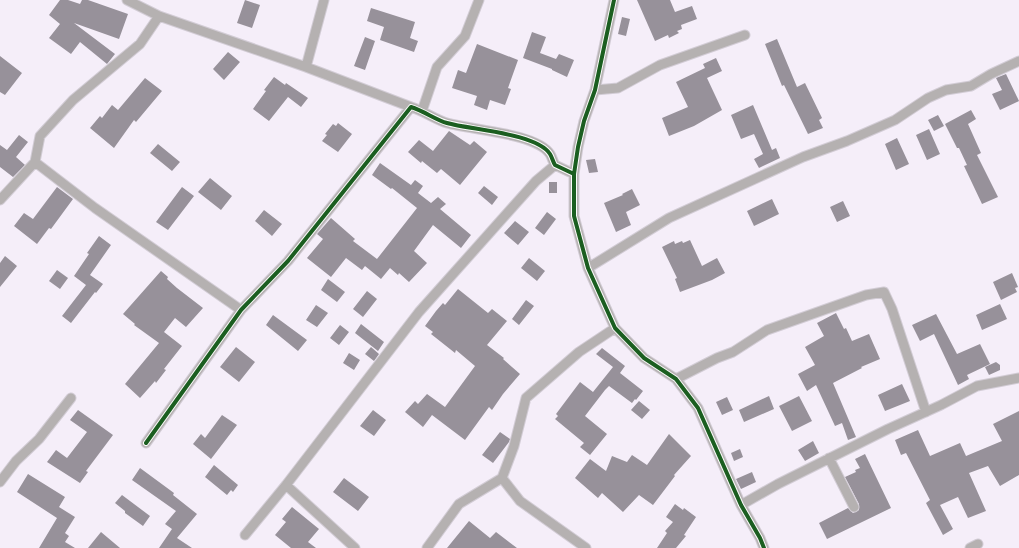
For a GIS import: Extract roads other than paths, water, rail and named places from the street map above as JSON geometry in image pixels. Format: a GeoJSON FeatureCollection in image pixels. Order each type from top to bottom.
{"type":"FeatureCollection","features":[{"type":"Feature","properties":{"kind":"street"},"geometry":{"type":"LineString","coordinates":[[127,0],[159,16],[306,67],[422,111],[446,123],[506,134],[539,144],[550,153],[555,165],[574,174]]}},
{"type":"Feature","properties":{"kind":"street"},"geometry":{"type":"LineString","coordinates":[[306,67],[324,0]]}},
{"type":"Feature","properties":{"kind":"street"},"geometry":{"type":"LineString","coordinates":[[422,111],[437,67],[465,36],[479,0]]}},
{"type":"Feature","properties":{"kind":"street"},"geometry":{"type":"LineString","coordinates":[[614,0],[595,90],[584,121],[578,147],[574,174],[574,216],[588,268],[615,328],[644,358],[676,379],[698,408],[741,505],[764,548]]}},
{"type":"Feature","properties":{"kind":"street"},"geometry":{"type":"LineString","coordinates":[[0,200],[35,162],[40,136],[73,100],[140,44],[159,16]]}},
{"type":"Feature","properties":{"kind":"street"},"geometry":{"type":"LineString","coordinates":[[595,90],[618,88],[660,65],[745,35]]}},
{"type":"Feature","properties":{"kind":"street"},"geometry":{"type":"LineString","coordinates":[[588,268],[669,218],[803,157],[847,141],[895,120],[928,98],[946,90],[971,86],[991,74],[1019,61]]}},
{"type":"Feature","properties":{"kind":"street"},"geometry":{"type":"LineString","coordinates":[[146,443],[241,310],[288,260],[410,107]]}},
{"type":"Feature","properties":{"kind":"street"},"geometry":{"type":"LineString","coordinates":[[35,162],[95,208],[241,310]]}},
{"type":"Feature","properties":{"kind":"street"},"geometry":{"type":"LineString","coordinates":[[245,535],[286,485],[419,312],[536,181],[555,165]]}},
{"type":"Feature","properties":{"kind":"street"},"geometry":{"type":"LineString","coordinates":[[676,379],[717,358],[733,352],[767,330],[866,295],[884,292],[892,309],[926,412]]}},
{"type":"Feature","properties":{"kind":"street"},"geometry":{"type":"LineString","coordinates":[[427,548],[459,504],[502,478],[514,446],[526,398],[579,352],[615,328]]}},
{"type":"Feature","properties":{"kind":"street"},"geometry":{"type":"LineString","coordinates":[[741,505],[829,458],[978,386],[1019,378]]}},
{"type":"Feature","properties":{"kind":"street"},"geometry":{"type":"LineString","coordinates":[[0,482],[16,462],[39,439],[71,398]]}},
{"type":"Feature","properties":{"kind":"street"},"geometry":{"type":"LineString","coordinates":[[829,458],[854,508]]}},
{"type":"Feature","properties":{"kind":"street"},"geometry":{"type":"LineString","coordinates":[[502,478],[520,501],[586,548]]}},
{"type":"Feature","properties":{"kind":"street"},"geometry":{"type":"LineString","coordinates":[[286,485],[355,548]]}}]}
